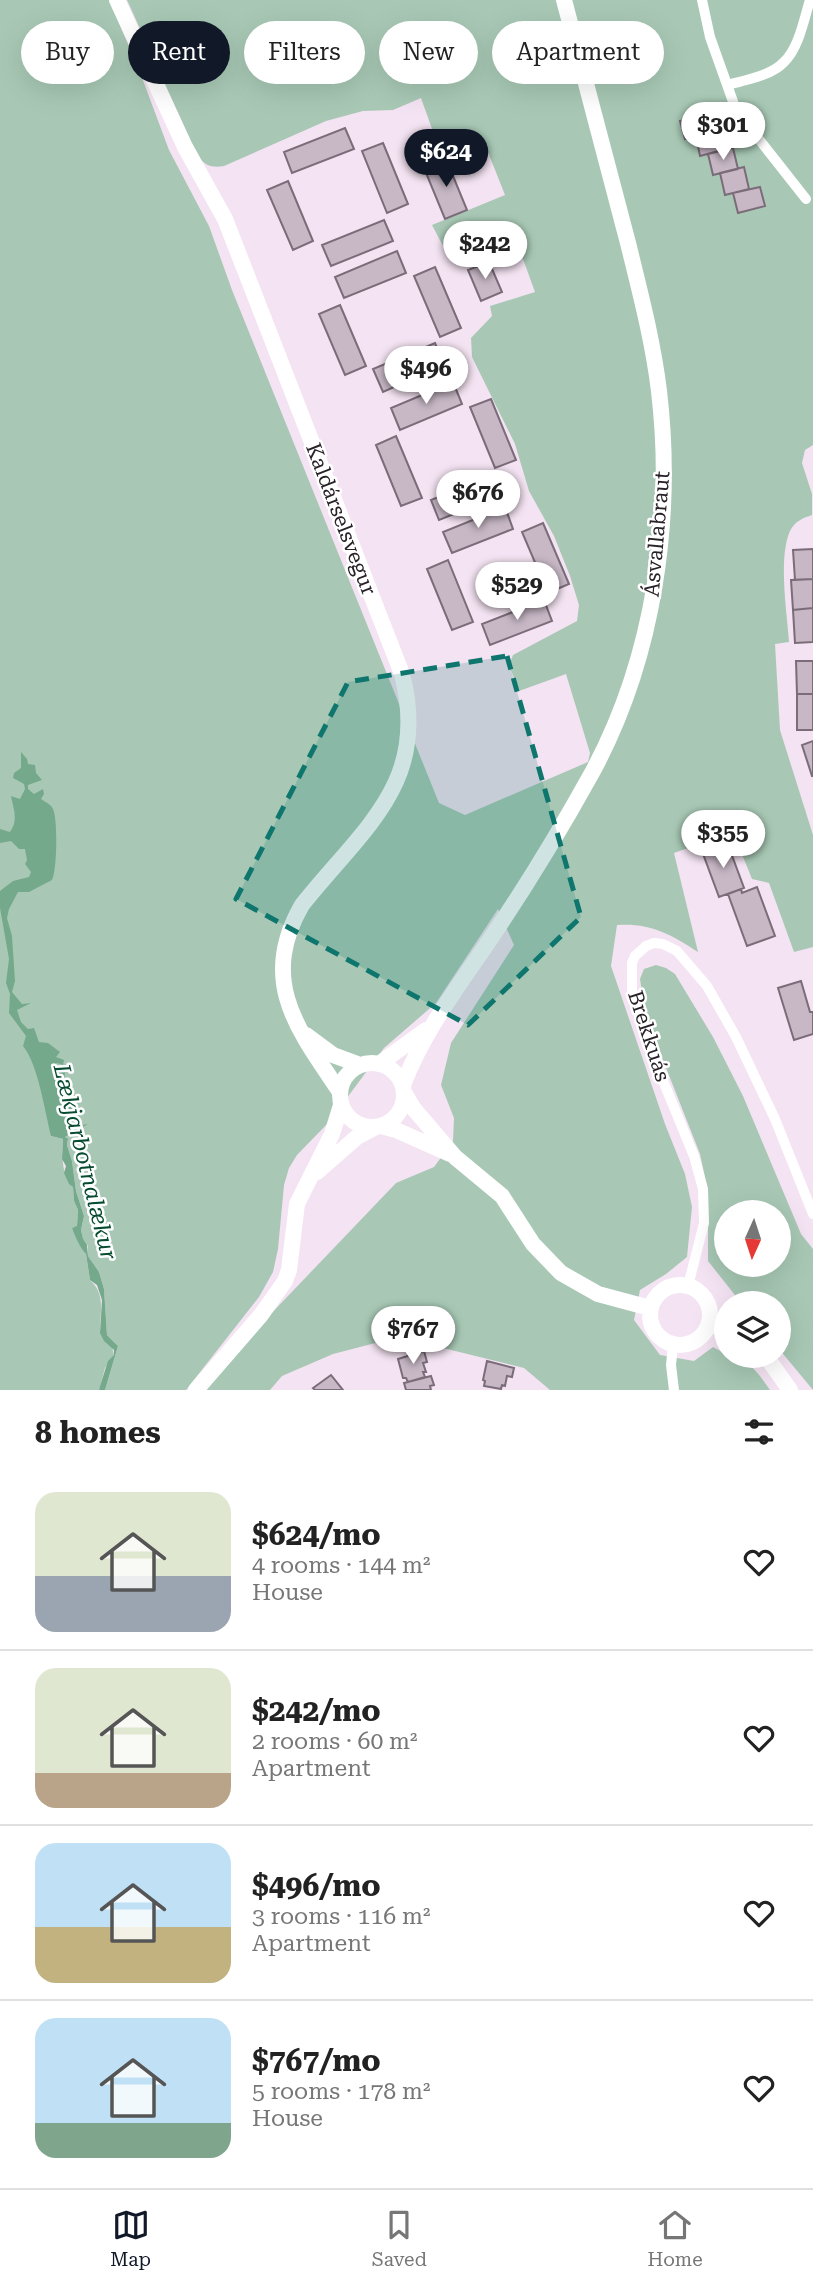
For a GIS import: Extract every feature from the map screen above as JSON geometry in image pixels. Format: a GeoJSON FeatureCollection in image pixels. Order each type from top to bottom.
{"type":"FeatureCollection","features":[{"type":"Feature","properties":{"kind":"main road","name":"Kaldárselsvegur"},"geometry":{"type":"LineString","coordinates":[[117,0],[176,130],[225,219],[402,674],[408,700],[409,738],[406,760],[399,779],[388,800],[372,821],[302,905],[293,920],[286,941],[284,984],[287,1000],[314,1056],[341,1099]]}},
{"type":"Feature","properties":{"kind":"main road","name":"Ásvallabraut"},"geometry":{"type":"LineString","coordinates":[[404,1089],[412,1062],[434,1024],[530,881],[595,767],[617,718],[643,639],[659,548],[663,457],[659,391],[649,334],[622,220],[564,0]]}},
{"type":"Feature","properties":{"kind":"main road","name":"Ásvallabraut"},"geometry":{"type":"LineString","coordinates":[[379,1063],[434,1024]]}},
{"type":"Feature","properties":{"kind":"main road","name":"Kaldárselsvegur"},"geometry":{"type":"LineString","coordinates":[[301,1031],[333,1055],[360,1065]]}},
{"type":"Feature","properties":{"kind":"main road"},"geometry":{"type":"LineString","coordinates":[[196,1390],[261,1315],[285,1281],[289,1270],[297,1204],[332,1134],[344,1079],[360,1065],[379,1063],[392,1069],[419,1115],[455,1157],[502,1196],[533,1244],[561,1273],[598,1294],[650,1308]]}},
{"type":"Feature","properties":{"kind":"main road"},"geometry":{"type":"LineString","coordinates":[[310,1178],[357,1138],[394,1120],[400,1112],[404,1089]]}},
{"type":"Feature","properties":{"kind":"main road"},"geometry":{"type":"LineString","coordinates":[[341,1099],[345,1113],[358,1125],[396,1130],[455,1157]]}},
{"type":"Feature","properties":{"kind":"main road"},"geometry":{"type":"LineString","coordinates":[[680,1284],[688,1286],[706,1300],[709,1324],[706,1331],[695,1341],[681,1346],[673,1345],[659,1338],[654,1331],[649,1316],[650,1308],[664,1289],[680,1284]]}},
{"type":"Feature","properties":{"kind":"main road"},"geometry":{"type":"LineString","coordinates":[[709,1324],[714,1326]]}},
{"type":"Feature","properties":{"kind":"main road"},"geometry":{"type":"LineString","coordinates":[[774,1368],[790,1390]]}},
{"type":"Feature","properties":{"kind":"street"},"geometry":{"type":"LineString","coordinates":[[702,0],[710,37],[736,110],[806,199]]}},
{"type":"Feature","properties":{"kind":"street"},"geometry":{"type":"LineString","coordinates":[[727,85],[755,77],[785,62],[799,33],[810,0]]}},
{"type":"Feature","properties":{"kind":"street","name":"Brekkuás"},"geometry":{"type":"LineString","coordinates":[[688,1286],[704,1223],[703,1189],[694,1156],[657,1066],[632,993],[632,963],[635,956],[646,946],[663,944],[677,951],[707,986],[736,1037],[775,1119],[813,1214]]}},
{"type":"Feature","properties":{"kind":"street"},"geometry":{"type":"LineString","coordinates":[[673,1345],[671,1365],[674,1390]]}},
{"type":"Feature","properties":{"kind":"highlighted area"},"geometry":{"type":"Polygon","coordinates":[[[507,656],[581,917],[468,1025],[236,899],[348,682],[507,656]]]}},
{"type":"Feature","properties":{"kind":"shaded area"},"geometry":{"type":"Polygon","coordinates":[[[0,0],[109,0],[128,44],[128,84],[144,84],[169,150],[209,226],[232,290],[439,803],[465,815],[588,762],[590,753],[566,674],[519,691],[509,665],[513,655],[577,621],[579,605],[554,536],[529,491],[515,444],[472,357],[471,338],[492,316],[490,306],[535,292],[519,248],[466,264],[442,244],[432,225],[505,195],[482,137],[441,154],[421,98],[393,110],[363,111],[326,121],[224,166],[210,166],[198,157],[165,84],[230,84],[230,21],[136,21],[127,0],[813,0],[813,445],[805,450],[802,463],[812,494],[812,515],[794,525],[786,542],[784,585],[789,642],[775,644],[780,730],[813,835],[813,947],[794,952],[769,883],[752,879],[733,832],[674,853],[698,952],[660,931],[640,926],[617,925],[611,966],[685,1174],[692,1207],[687,1257],[640,1290],[634,1320],[660,1355],[694,1361],[713,1347],[714,1368],[753,1368],[770,1390],[550,1390],[524,1368],[439,1347],[443,1338],[387,1340],[333,1354],[282,1376],[270,1390],[205,1390],[244,1342],[396,1183],[434,1167],[453,1141],[454,1118],[441,1085],[451,1043],[514,945],[498,909],[436,1003],[384,1048],[329,1122],[297,1155],[289,1168],[284,1185],[273,1272],[259,1297],[186,1390],[105,1390],[118,1346],[107,1335],[104,1289],[99,1272],[88,1256],[88,1246],[83,1240],[81,1230],[84,1216],[76,1191],[68,1140],[65,1137],[77,1130],[51,1136],[63,1139],[64,1171],[73,1187],[78,1210],[77,1227],[72,1228],[86,1254],[90,1280],[100,1298],[101,1333],[112,1347],[114,1355],[105,1368],[99,1390],[0,1390],[0,0]]]}},
{"type":"Feature","properties":{"kind":"shaded area"},"geometry":{"type":"Polygon","coordinates":[[[21,752],[28,764],[35,765],[36,773],[42,780],[28,785],[28,789],[34,794],[43,789],[41,799],[53,809],[56,823],[56,856],[52,880],[29,892],[18,892],[9,909],[7,918],[12,936],[15,981],[12,992],[22,1004],[31,1003],[17,1010],[21,1022],[28,1029],[34,1028],[39,1042],[48,1043],[60,1052],[56,1057],[64,1060],[63,1065],[54,1065],[56,1070],[65,1071],[64,1084],[72,1103],[76,1104],[79,1122],[82,1125],[88,1124],[65,1137],[68,1139],[76,1191],[84,1216],[81,1230],[83,1239],[104,1289],[107,1335],[118,1346],[105,1390],[99,1390],[114,1350],[100,1333],[102,1300],[97,1285],[90,1280],[86,1254],[72,1228],[77,1226],[78,1210],[73,1187],[64,1173],[66,1166],[62,1159],[63,1139],[51,1136],[37,1076],[23,1046],[26,1036],[9,1013],[10,994],[6,983],[9,959],[0,908],[0,891],[13,881],[29,877],[31,872],[25,864],[25,849],[19,849],[11,841],[0,843],[0,829],[10,832],[13,828],[15,818],[11,796],[20,799],[25,789],[24,784],[13,778],[14,773],[21,768],[21,752]]]}},
{"type":"Feature","properties":{"kind":"shaded area"},"geometry":{"type":"Polygon","coordinates":[[[656,965],[675,974],[713,1037],[743,1096],[787,1200],[714,1200],[714,1269],[708,1261],[708,1191],[700,1154],[646,1017],[640,979],[644,969],[656,965]]]}},
{"type":"Feature","properties":{"kind":"shaded area"},"geometry":{"type":"Polygon","coordinates":[[[791,1210],[801,1234],[813,1249],[813,1390],[791,1363],[791,1291],[732,1291],[721,1278],[791,1278],[791,1210]]]}},
{"type":"Feature","properties":{"kind":"building"},"geometry":{"type":"Polygon","coordinates":[[[706,115],[710,133],[685,139],[680,121],[706,115]]]}},
{"type":"Feature","properties":{"kind":"building"},"geometry":{"type":"Polygon","coordinates":[[[345,128],[354,149],[292,173],[284,152],[345,128]]]}},
{"type":"Feature","properties":{"kind":"building"},"geometry":{"type":"Polygon","coordinates":[[[718,131],[722,150],[700,156],[696,136],[718,131]]]}},
{"type":"Feature","properties":{"kind":"building"},"geometry":{"type":"Polygon","coordinates":[[[383,143],[408,204],[387,213],[362,151],[383,143]]]}},
{"type":"Feature","properties":{"kind":"building"},"geometry":{"type":"Polygon","coordinates":[[[733,148],[738,169],[713,175],[708,154],[733,148]]]}},
{"type":"Feature","properties":{"kind":"building"},"geometry":{"type":"Polygon","coordinates":[[[446,159],[467,210],[445,219],[424,168],[446,159]]]}},
{"type":"Feature","properties":{"kind":"building"},"geometry":{"type":"Polygon","coordinates":[[[744,167],[749,189],[725,195],[720,173],[744,167]]]}},
{"type":"Feature","properties":{"kind":"building"},"geometry":{"type":"Polygon","coordinates":[[[288,181],[313,241],[293,250],[267,190],[288,181]]]}},
{"type":"Feature","properties":{"kind":"building"},"geometry":{"type":"Polygon","coordinates":[[[760,187],[765,206],[738,213],[733,193],[760,187]]]}},
{"type":"Feature","properties":{"kind":"building"},"geometry":{"type":"Polygon","coordinates":[[[384,220],[393,241],[331,266],[322,245],[384,220]]]}},
{"type":"Feature","properties":{"kind":"building"},"geometry":{"type":"Polygon","coordinates":[[[397,251],[406,273],[344,298],[335,277],[397,251]]]}},
{"type":"Feature","properties":{"kind":"building"},"geometry":{"type":"Polygon","coordinates":[[[489,262],[502,292],[481,301],[468,270],[489,262]]]}},
{"type":"Feature","properties":{"kind":"building"},"geometry":{"type":"Polygon","coordinates":[[[435,267],[461,328],[440,337],[414,276],[435,267]]]}},
{"type":"Feature","properties":{"kind":"building"},"geometry":{"type":"Polygon","coordinates":[[[340,305],[366,366],[345,375],[319,314],[340,305]]]}},
{"type":"Feature","properties":{"kind":"building"},"geometry":{"type":"Polygon","coordinates":[[[435,343],[444,365],[383,392],[373,369],[435,343]]]}},
{"type":"Feature","properties":{"kind":"building"},"geometry":{"type":"Polygon","coordinates":[[[453,382],[462,404],[400,430],[391,408],[453,382]]]}},
{"type":"Feature","properties":{"kind":"building"},"geometry":{"type":"Polygon","coordinates":[[[491,399],[516,460],[495,468],[470,407],[491,399]]]}},
{"type":"Feature","properties":{"kind":"building"},"geometry":{"type":"Polygon","coordinates":[[[396,436],[422,498],[401,506],[376,445],[396,436]]]}},
{"type":"Feature","properties":{"kind":"building"},"geometry":{"type":"Polygon","coordinates":[[[491,475],[499,496],[439,520],[431,500],[491,475]]]}},
{"type":"Feature","properties":{"kind":"building"},"geometry":{"type":"Polygon","coordinates":[[[505,507],[513,529],[452,553],[443,532],[505,507]]]}},
{"type":"Feature","properties":{"kind":"building"},"geometry":{"type":"Polygon","coordinates":[[[543,523],[569,584],[548,593],[522,532],[543,523]]]}},
{"type":"Feature","properties":{"kind":"building"},"geometry":{"type":"Polygon","coordinates":[[[813,549],[813,579],[795,580],[793,550],[813,549]]]}},
{"type":"Feature","properties":{"kind":"building"},"geometry":{"type":"Polygon","coordinates":[[[448,560],[473,622],[452,630],[427,569],[448,560]]]}},
{"type":"Feature","properties":{"kind":"building"},"geometry":{"type":"Polygon","coordinates":[[[813,579],[813,608],[793,610],[791,580],[813,579]]]}},
{"type":"Feature","properties":{"kind":"building"},"geometry":{"type":"Polygon","coordinates":[[[544,600],[552,621],[490,645],[482,624],[544,600]]]}},
{"type":"Feature","properties":{"kind":"building"},"geometry":{"type":"Polygon","coordinates":[[[813,608],[813,642],[795,643],[793,610],[813,608]]]}},
{"type":"Feature","properties":{"kind":"building"},"geometry":{"type":"Polygon","coordinates":[[[796,661],[813,661],[813,694],[797,694],[796,661]]]}},
{"type":"Feature","properties":{"kind":"building"},"geometry":{"type":"Polygon","coordinates":[[[797,694],[813,694],[813,730],[797,730],[797,694]]]}},
{"type":"Feature","properties":{"kind":"building"},"geometry":{"type":"Polygon","coordinates":[[[813,741],[813,776],[812,776],[802,745],[813,741]]]}},
{"type":"Feature","properties":{"kind":"building"},"geometry":{"type":"Polygon","coordinates":[[[727,842],[744,888],[719,897],[702,851],[727,842]]]}},
{"type":"Feature","properties":{"kind":"building"},"geometry":{"type":"Polygon","coordinates":[[[757,887],[775,936],[747,946],[728,894],[741,889],[742,893],[757,887]]]}},
{"type":"Feature","properties":{"kind":"building"},"geometry":{"type":"Polygon","coordinates":[[[801,981],[810,1012],[813,1012],[813,1034],[794,1040],[778,988],[801,981]]]}},
{"type":"Feature","properties":{"kind":"building"},"geometry":{"type":"Polygon","coordinates":[[[424,1351],[427,1362],[423,1363],[425,1377],[408,1382],[403,1378],[398,1359],[424,1351]]]}},
{"type":"Feature","properties":{"kind":"building"},"geometry":{"type":"Polygon","coordinates":[[[487,1361],[514,1368],[512,1377],[507,1376],[505,1386],[502,1385],[501,1389],[484,1386],[487,1361]]]}},
{"type":"Feature","properties":{"kind":"building"},"geometry":{"type":"Polygon","coordinates":[[[331,1375],[343,1390],[313,1388],[331,1375]]]}},
{"type":"Feature","properties":{"kind":"building"},"geometry":{"type":"Polygon","coordinates":[[[431,1376],[434,1385],[430,1386],[431,1390],[406,1390],[404,1383],[431,1376]]]}},
{"type":"Feature","properties":{"kind":"water label","name":"Lækjarbotnalækur"},"geometry":{"type":"Point","coordinates":[85,1162]}}]}
